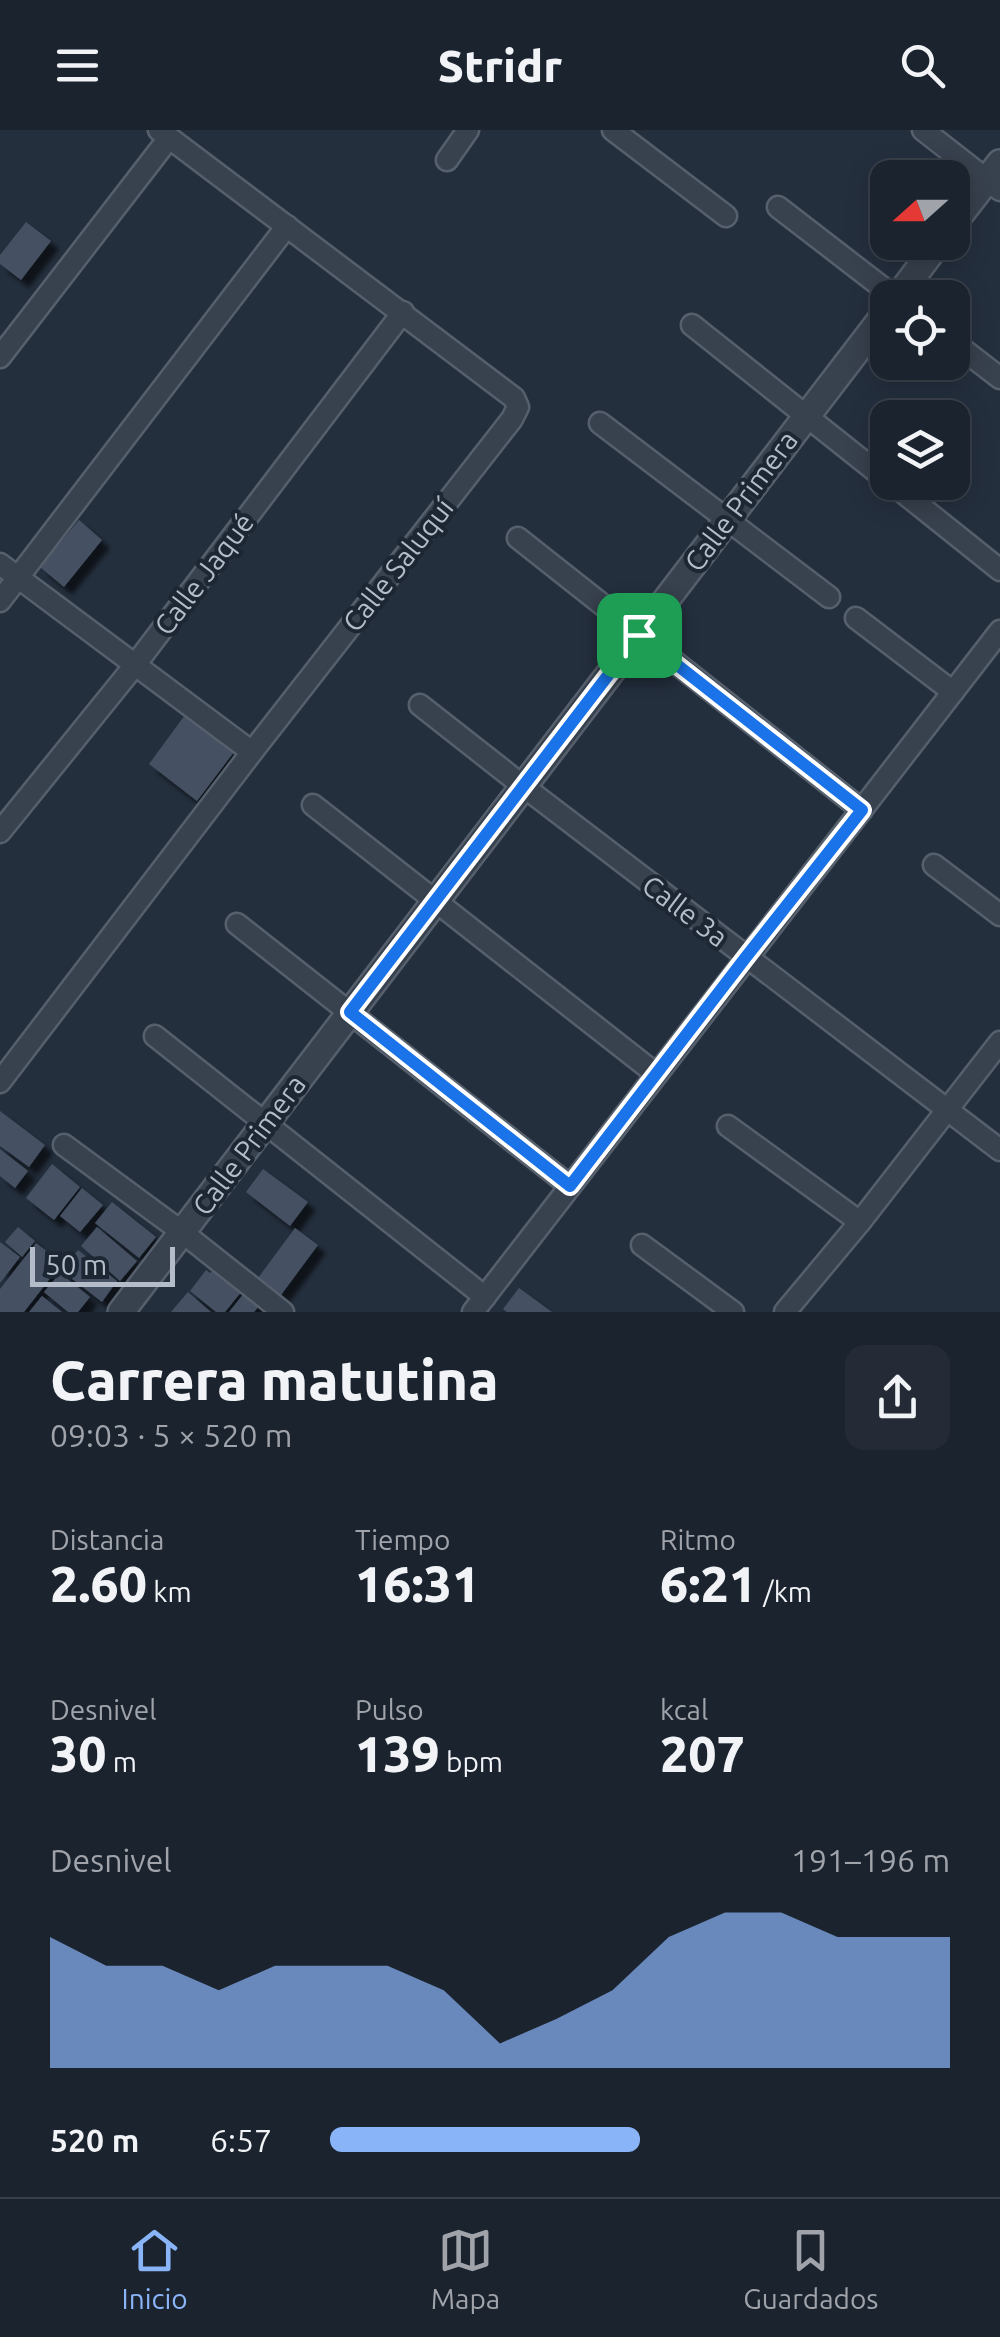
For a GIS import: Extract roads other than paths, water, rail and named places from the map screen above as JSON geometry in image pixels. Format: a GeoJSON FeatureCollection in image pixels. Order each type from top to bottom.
{"type":"FeatureCollection","features":[{"type":"Feature","properties":{"kind":"street"},"geometry":{"type":"LineString","coordinates":[[447,160],[468,130]]}},
{"type":"Feature","properties":{"kind":"street"},"geometry":{"type":"LineString","coordinates":[[613,130],[726,216]]}},
{"type":"Feature","properties":{"kind":"street"},"geometry":{"type":"LineString","coordinates":[[923,130],[996,177],[970,205]]}},
{"type":"Feature","properties":{"kind":"street"},"geometry":{"type":"LineString","coordinates":[[0,357],[164,134]]}},
{"type":"Feature","properties":{"kind":"street","name":"Calle Saluquí"},"geometry":{"type":"LineString","coordinates":[[0,1082],[518,407],[514,398],[403,312],[164,134]]}},
{"type":"Feature","properties":{"kind":"street"},"geometry":{"type":"LineString","coordinates":[[778,206],[874,280]]}},
{"type":"Feature","properties":{"kind":"street"},"geometry":{"type":"LineString","coordinates":[[0,601],[287,226]]}},
{"type":"Feature","properties":{"kind":"street","name":"Calle Jaqué"},"geometry":{"type":"LineString","coordinates":[[0,832],[135,665],[403,312]]}},
{"type":"Feature","properties":{"kind":"street"},"geometry":{"type":"LineString","coordinates":[[692,325],[870,467]]}},
{"type":"Feature","properties":{"kind":"street","name":"Calle Primera"},"geometry":{"type":"LineString","coordinates":[[121,1312],[870,333]]}},
{"type":"Feature","properties":{"kind":"street"},"geometry":{"type":"LineString","coordinates":[[970,355],[1000,378]]}},
{"type":"Feature","properties":{"kind":"street"},"geometry":{"type":"LineString","coordinates":[[600,423],[829,597]]}},
{"type":"Feature","properties":{"kind":"street"},"geometry":{"type":"LineString","coordinates":[[912,500],[1000,570]]}},
{"type":"Feature","properties":{"kind":"street"},"geometry":{"type":"LineString","coordinates":[[518,538],[862,810]]}},
{"type":"Feature","properties":{"kind":"street"},"geometry":{"type":"LineString","coordinates":[[0,564],[252,752]]}},
{"type":"Feature","properties":{"kind":"street"},"geometry":{"type":"LineString","coordinates":[[856,618],[953,692]]}},
{"type":"Feature","properties":{"kind":"street"},"geometry":{"type":"LineString","coordinates":[[155,1036],[479,1305],[1000,630]]}},
{"type":"Feature","properties":{"kind":"street","name":"Calle 3a"},"geometry":{"type":"LineString","coordinates":[[420,705],[1000,1150]]}},
{"type":"Feature","properties":{"kind":"street"},"geometry":{"type":"LineString","coordinates":[[312,805],[656,1074]]}},
{"type":"Feature","properties":{"kind":"street"},"geometry":{"type":"LineString","coordinates":[[934,865],[1000,915]]}},
{"type":"Feature","properties":{"kind":"street"},"geometry":{"type":"LineString","coordinates":[[237,924],[570,1186]]}},
{"type":"Feature","properties":{"kind":"street"},"geometry":{"type":"LineString","coordinates":[[785,1312],[1000,1042]]}},
{"type":"Feature","properties":{"kind":"street"},"geometry":{"type":"LineString","coordinates":[[728,1126],[860,1222]]}},
{"type":"Feature","properties":{"kind":"street"},"geometry":{"type":"LineString","coordinates":[[64,1144],[283,1312]]}},
{"type":"Feature","properties":{"kind":"street"},"geometry":{"type":"LineString","coordinates":[[642,1245],[733,1312]]}}]}
